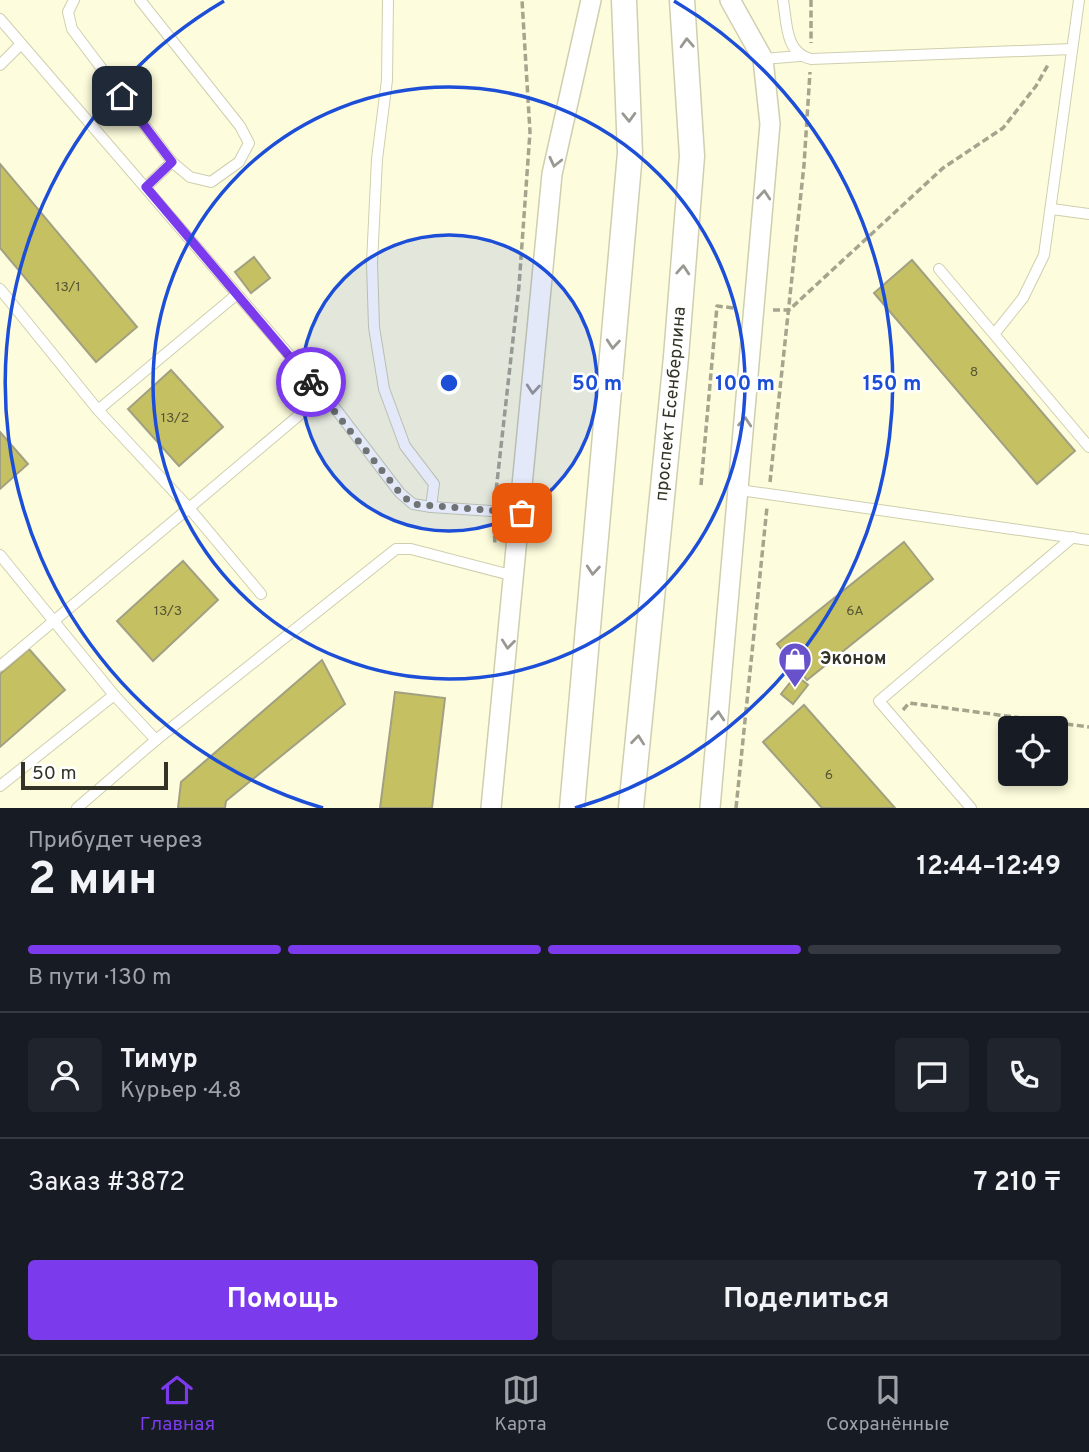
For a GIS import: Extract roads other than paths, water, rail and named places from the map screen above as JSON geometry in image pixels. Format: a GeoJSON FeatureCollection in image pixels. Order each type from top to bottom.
{"type":"FeatureCollection","features":[{"type":"Feature","properties":{"kind":"street"},"geometry":{"type":"LineString","coordinates":[[491,808],[505,574],[522,513],[552,174],[591,0]]}},
{"type":"Feature","properties":{"kind":"street"},"geometry":{"type":"LineString","coordinates":[[572,808],[630,153],[624,0]]}},
{"type":"Feature","properties":{"kind":"street","name":"проспект Есенберлина"},"geometry":{"type":"LineString","coordinates":[[631,808],[676,357],[692,156],[682,0]]}},
{"type":"Feature","properties":{"kind":"street"},"geometry":{"type":"LineString","coordinates":[[710,808],[770,124],[763,59],[730,0]]}},
{"type":"Feature","properties":{"kind":"lane"},"geometry":{"type":"LineString","coordinates":[[74,0],[68,12],[72,29],[172,162],[190,177],[211,182],[239,162],[249,143],[240,126],[140,0]]}},
{"type":"Feature","properties":{"kind":"lane"},"geometry":{"type":"LineString","coordinates":[[387,0],[387,80],[377,159],[372,263],[374,327],[384,389],[405,446],[434,484],[431,507]]}},
{"type":"Feature","properties":{"kind":"lane"},"geometry":{"type":"LineString","coordinates":[[783,0],[792,47],[800,56]]}},
{"type":"Feature","properties":{"kind":"lane"},"geometry":{"type":"LineString","coordinates":[[995,334],[1023,298],[1044,255],[1079,0]]}},
{"type":"Feature","properties":{"kind":"lane"},"geometry":{"type":"LineString","coordinates":[[0,19],[323,395],[400,493],[412,504],[522,513]]}},
{"type":"Feature","properties":{"kind":"lane"},"geometry":{"type":"LineString","coordinates":[[1076,25],[1089,20]]}},
{"type":"Feature","properties":{"kind":"lane"},"geometry":{"type":"LineString","coordinates":[[0,65],[21,44]]}},
{"type":"Feature","properties":{"kind":"lane"},"geometry":{"type":"LineString","coordinates":[[763,59],[1072,49]]}},
{"type":"Feature","properties":{"kind":"lane"},"geometry":{"type":"LineString","coordinates":[[146,187],[172,162]]}},
{"type":"Feature","properties":{"kind":"lane"},"geometry":{"type":"LineString","coordinates":[[1052,209],[1089,214]]}},
{"type":"Feature","properties":{"kind":"lane"},"geometry":{"type":"LineString","coordinates":[[939,270],[1089,447]]}},
{"type":"Feature","properties":{"kind":"lane"},"geometry":{"type":"LineString","coordinates":[[0,289],[98,410],[189,508],[261,594]]}},
{"type":"Feature","properties":{"kind":"lane"},"geometry":{"type":"LineString","coordinates":[[98,410],[236,295]]}},
{"type":"Feature","properties":{"kind":"lane"},"geometry":{"type":"LineString","coordinates":[[0,666],[323,395]]}},
{"type":"Feature","properties":{"kind":"lane"},"geometry":{"type":"LineString","coordinates":[[740,490],[1089,540]]}},
{"type":"Feature","properties":{"kind":"lane"},"geometry":{"type":"LineString","coordinates":[[971,808],[878,701],[1073,537]]}},
{"type":"Feature","properties":{"kind":"lane"},"geometry":{"type":"LineString","coordinates":[[77,808],[156,740],[396,549],[411,549],[505,574]]}},
{"type":"Feature","properties":{"kind":"lane"},"geometry":{"type":"LineString","coordinates":[[0,555],[114,695],[156,740]]}},
{"type":"Feature","properties":{"kind":"lane"},"geometry":{"type":"LineString","coordinates":[[0,786],[114,695]]}},
{"type":"Feature","properties":{"kind":"place","name":"Эконом"},"geometry":{"type":"Point","coordinates":[795,689]}}]}
